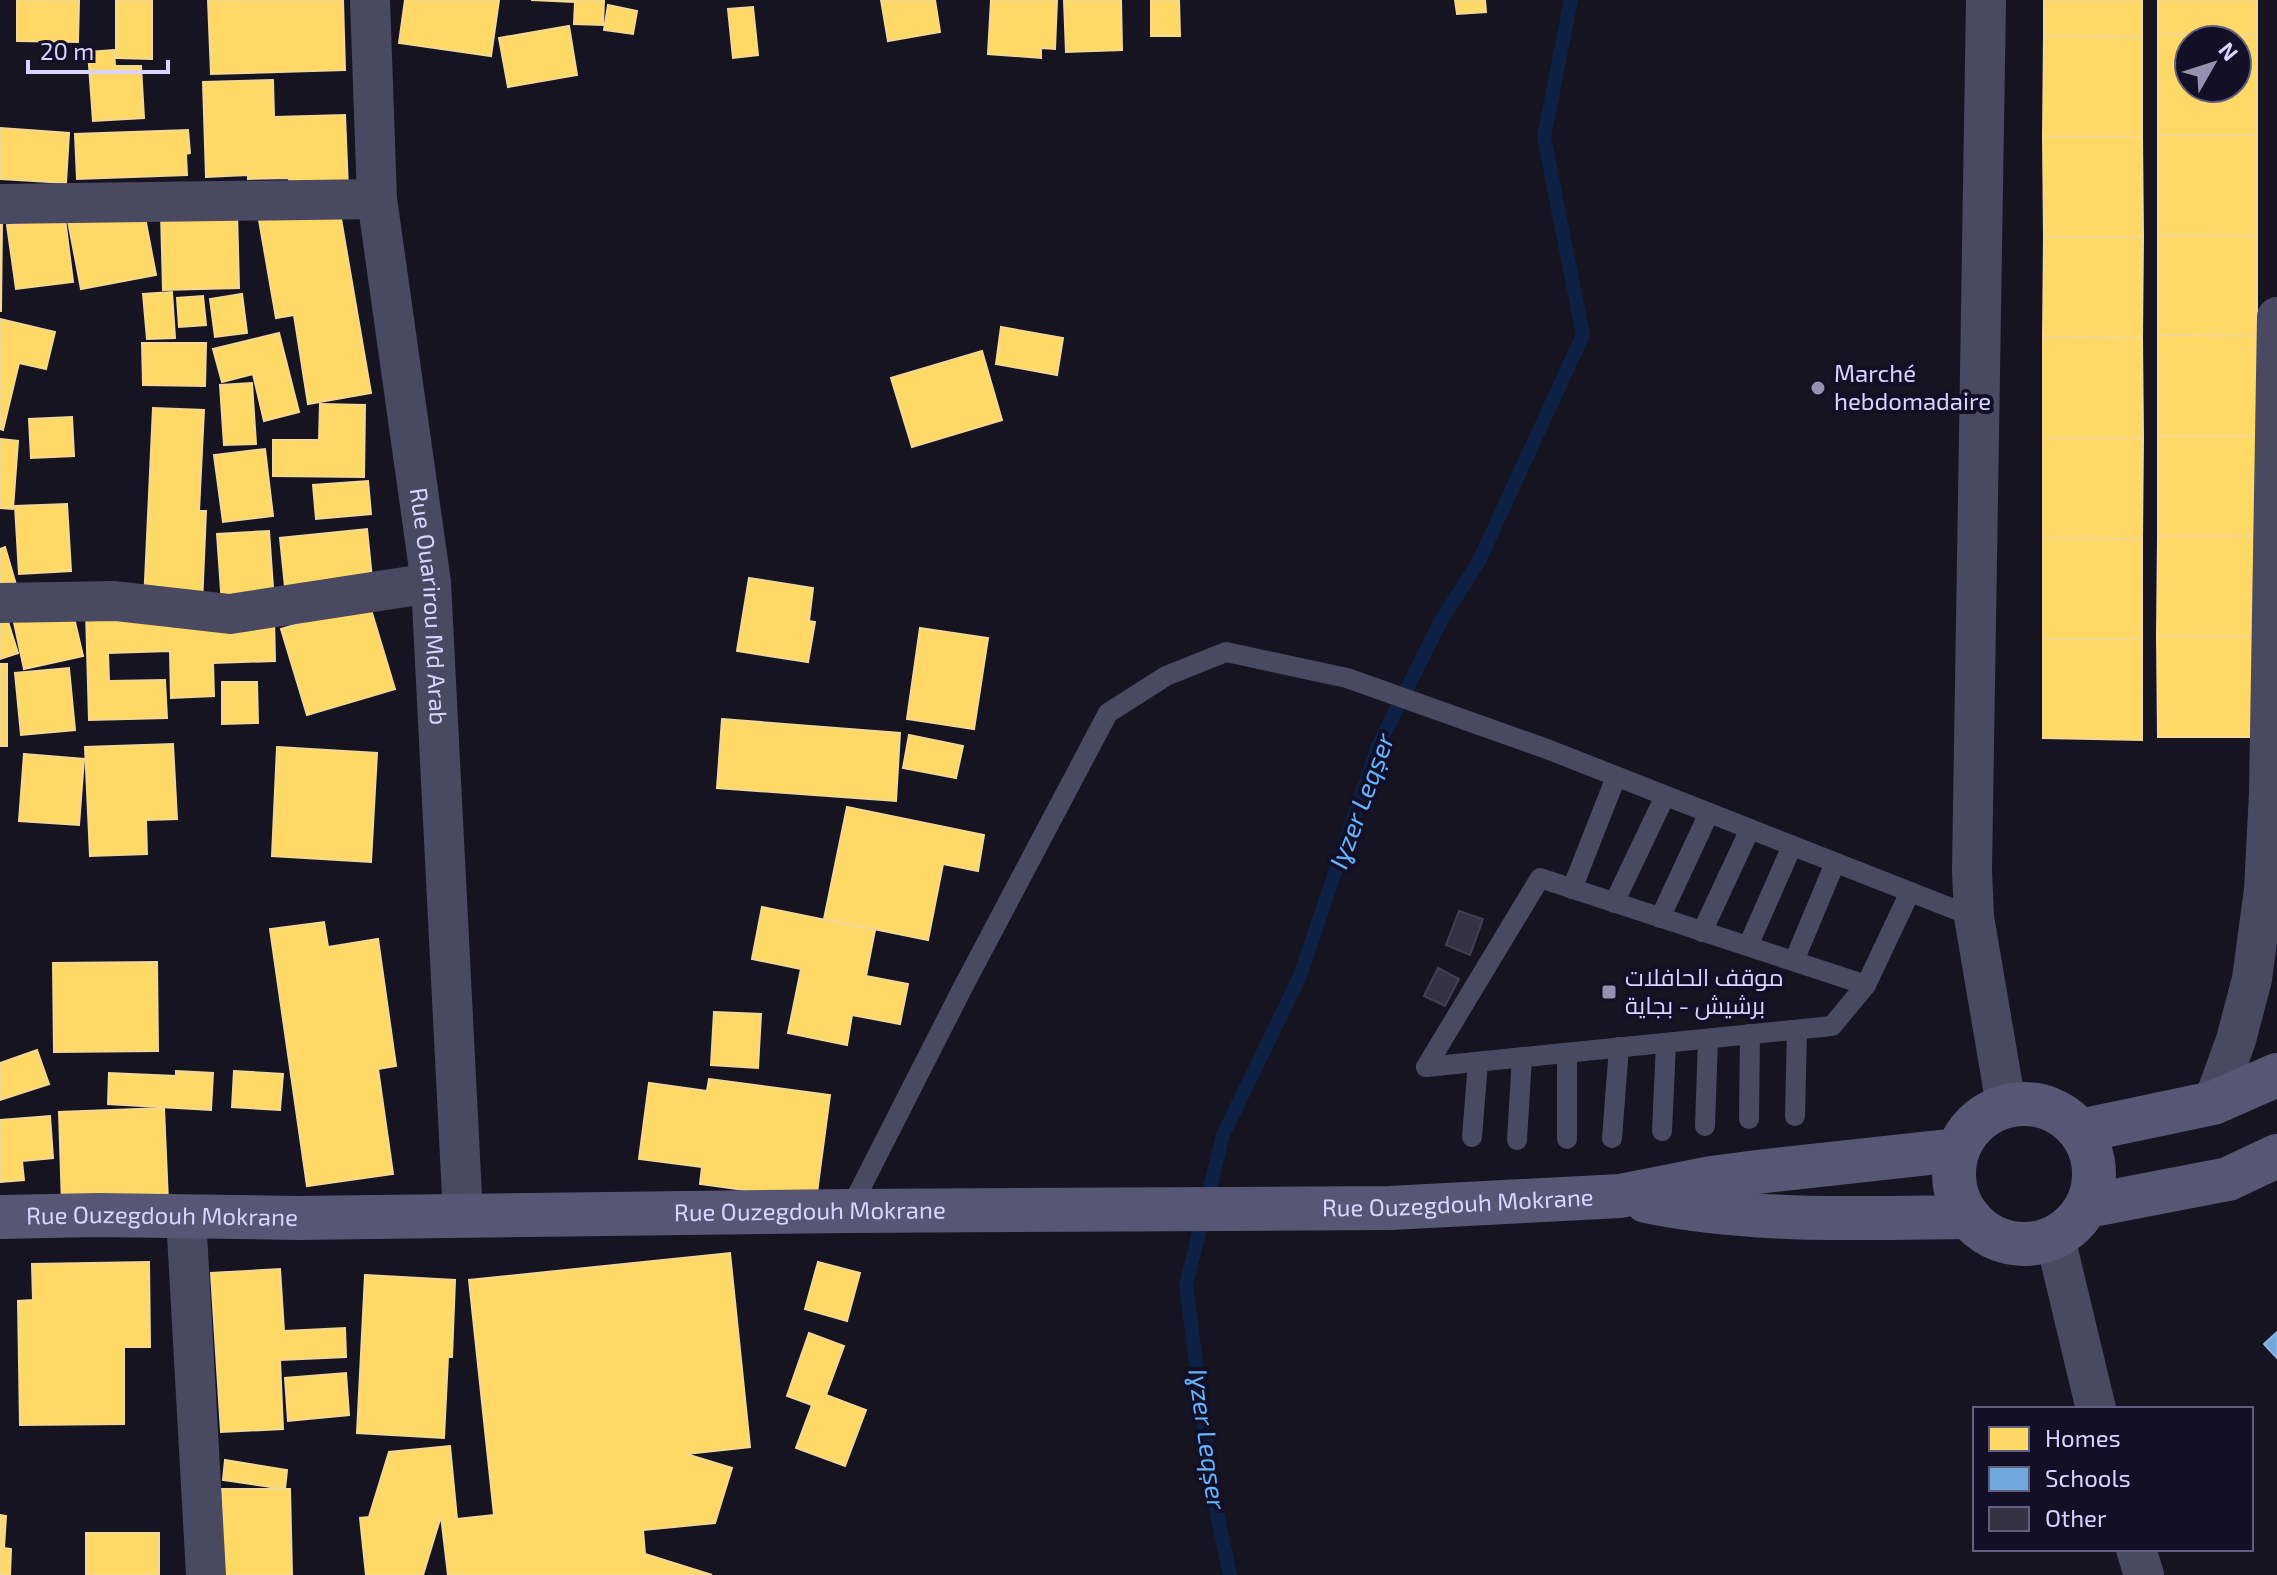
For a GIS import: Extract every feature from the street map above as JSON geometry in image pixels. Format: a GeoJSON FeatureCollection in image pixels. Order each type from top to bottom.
{"type":"FeatureCollection","features":[{"type":"Feature","properties":{"kind":"main road"},"geometry":{"type":"LineString","coordinates":[[2080,1131],[2213,1103],[2277,1075]]}},
{"type":"Feature","properties":{"kind":"main road"},"geometry":{"type":"LineString","coordinates":[[2029,1103],[2051,1108],[2071,1120],[2080,1131],[2094,1160],[2095,1184],[2088,1206],[2074,1225],[2055,1238],[2032,1245],[2008,1243],[1986,1234],[1969,1217],[1957,1197],[1953,1174],[1957,1150],[1968,1130],[1985,1114],[2006,1105],[2029,1103]]}},
{"type":"Feature","properties":{"kind":"main road","name":"Rue Ouzegdouh Mokrane"},"geometry":{"type":"LineString","coordinates":[[0,1217],[298,1218],[1390,1208],[1620,1196],[1711,1178],[1957,1150]]}},
{"type":"Feature","properties":{"kind":"main road"},"geometry":{"type":"LineString","coordinates":[[2088,1206],[2228,1179],[2277,1156]]}},
{"type":"Feature","properties":{"kind":"main road","name":"Rue Ouzegdouh Mokrane"},"geometry":{"type":"LineString","coordinates":[[1620,1196],[1692,1209],[1764,1217],[1969,1217]]}},
{"type":"Feature","properties":{"kind":"street","name":"Rue Ouarirou Md Arab"},"geometry":{"type":"LineString","coordinates":[[370,0],[377,199],[431,583],[463,1216]]}},
{"type":"Feature","properties":{"kind":"street"},"geometry":{"type":"LineString","coordinates":[[1986,0],[1974,917],[2006,1105]]}},
{"type":"Feature","properties":{"kind":"street"},"geometry":{"type":"LineString","coordinates":[[0,204],[377,199]]}},
{"type":"Feature","properties":{"kind":"street"},"geometry":{"type":"LineString","coordinates":[[2213,1103],[2236,1040],[2252,979],[2264,890],[2269,793],[2277,317]]}},
{"type":"Feature","properties":{"kind":"street"},"geometry":{"type":"LineString","coordinates":[[0,603],[115,601],[230,614],[431,583]]}},
{"type":"Feature","properties":{"kind":"street"},"geometry":{"type":"LineString","coordinates":[[186,1216],[206,1575]]}},
{"type":"Feature","properties":{"kind":"street"},"geometry":{"type":"LineString","coordinates":[[2055,1238],[2096,1407]]}},
{"type":"Feature","properties":{"kind":"street"},"geometry":{"type":"LineString","coordinates":[[2137,1551],[2144,1575]]}},
{"type":"Feature","properties":{"kind":"lane"},"geometry":{"type":"LineString","coordinates":[[849,1211],[1108,713],[1166,676],[1226,652],[1347,678],[1547,749],[1974,917]]}},
{"type":"Feature","properties":{"kind":"lane"},"geometry":{"type":"LineString","coordinates":[[1572,889],[1616,777]]}},
{"type":"Feature","properties":{"kind":"lane"},"geometry":{"type":"LineString","coordinates":[[1614,903],[1665,796]]}},
{"type":"Feature","properties":{"kind":"lane"},"geometry":{"type":"LineString","coordinates":[[1660,918],[1709,813]]}},
{"type":"Feature","properties":{"kind":"lane"},"geometry":{"type":"LineString","coordinates":[[1702,932],[1750,829]]}},
{"type":"Feature","properties":{"kind":"lane"},"geometry":{"type":"LineString","coordinates":[[1748,946],[1792,846]]}},
{"type":"Feature","properties":{"kind":"lane"},"geometry":{"type":"LineString","coordinates":[[1794,961],[1835,863]]}},
{"type":"Feature","properties":{"kind":"lane"},"geometry":{"type":"LineString","coordinates":[[1866,985],[1540,878],[1426,1067],[1832,1026],[1866,985],[1910,892]]}},
{"type":"Feature","properties":{"kind":"lane"},"geometry":{"type":"LineString","coordinates":[[1795,1116],[1797,1030]]}},
{"type":"Feature","properties":{"kind":"lane"},"geometry":{"type":"LineString","coordinates":[[1749,1119],[1750,1034]]}},
{"type":"Feature","properties":{"kind":"lane"},"geometry":{"type":"LineString","coordinates":[[1705,1126],[1708,1039]]}},
{"type":"Feature","properties":{"kind":"lane"},"geometry":{"type":"LineString","coordinates":[[1662,1131],[1666,1043]]}},
{"type":"Feature","properties":{"kind":"lane"},"geometry":{"type":"LineString","coordinates":[[1612,1138],[1619,1047]]}},
{"type":"Feature","properties":{"kind":"lane"},"geometry":{"type":"LineString","coordinates":[[1567,1053],[1567,1139]]}},
{"type":"Feature","properties":{"kind":"lane"},"geometry":{"type":"LineString","coordinates":[[1517,1140],[1522,1057]]}},
{"type":"Feature","properties":{"kind":"lane"},"geometry":{"type":"LineString","coordinates":[[1472,1137],[1478,1062]]}},
{"type":"Feature","properties":{"kind":"building: Homes"},"geometry":{"type":"Polygon","coordinates":[[[17,0],[79,0],[78,42],[17,41],[17,0]]]}},
{"type":"Feature","properties":{"kind":"building: Homes"},"geometry":{"type":"Polygon","coordinates":[[[116,0],[152,0],[152,59],[116,58],[116,0]]]}},
{"type":"Feature","properties":{"kind":"building: Homes"},"geometry":{"type":"Polygon","coordinates":[[[208,0],[343,0],[345,70],[211,74],[208,0]]]}},
{"type":"Feature","properties":{"kind":"building: Homes"},"geometry":{"type":"Polygon","coordinates":[[[405,0],[499,0],[491,56],[399,43],[405,0]]]}},
{"type":"Feature","properties":{"kind":"building: Homes"},"geometry":{"type":"Polygon","coordinates":[[[531,0],[604,0],[603,25],[574,24],[575,2],[531,0]]]}},
{"type":"Feature","properties":{"kind":"building: Homes"},"geometry":{"type":"Polygon","coordinates":[[[881,0],[935,0],[940,32],[888,41],[881,0]]]}},
{"type":"Feature","properties":{"kind":"building: Homes"},"geometry":{"type":"Polygon","coordinates":[[[991,0],[1057,0],[1055,49],[1041,48],[1041,58],[988,54],[991,0]]]}},
{"type":"Feature","properties":{"kind":"building: Homes"},"geometry":{"type":"Polygon","coordinates":[[[1064,0],[1121,0],[1122,50],[1066,52],[1064,0]]]}},
{"type":"Feature","properties":{"kind":"building: Homes"},"geometry":{"type":"Polygon","coordinates":[[[1151,0],[1179,0],[1180,36],[1151,36],[1151,0]]]}},
{"type":"Feature","properties":{"kind":"building: Homes"},"geometry":{"type":"Polygon","coordinates":[[[1455,0],[1485,0],[1486,12],[1457,14],[1455,0]]]}},
{"type":"Feature","properties":{"kind":"building: Homes"},"geometry":{"type":"Polygon","coordinates":[[[2044,0],[2142,0],[2142,37],[2044,36],[2044,0]]]}},
{"type":"Feature","properties":{"kind":"building: Homes"},"geometry":{"type":"Polygon","coordinates":[[[2158,0],[2257,0],[2257,35],[2253,35],[2253,24],[2173,24],[2173,34],[2158,34],[2158,0]]]}},
{"type":"Feature","properties":{"kind":"building: Homes"},"geometry":{"type":"Polygon","coordinates":[[[608,5],[637,11],[633,34],[604,30],[608,5]]]}},
{"type":"Feature","properties":{"kind":"building: Homes"},"geometry":{"type":"Polygon","coordinates":[[[753,7],[758,55],[733,58],[728,9],[753,7]]]}},
{"type":"Feature","properties":{"kind":"building: Homes"},"geometry":{"type":"Polygon","coordinates":[[[569,26],[577,75],[508,87],[499,38],[569,26]]]}},
{"type":"Feature","properties":{"kind":"building: Homes"},"geometry":{"type":"Polygon","coordinates":[[[2158,34],[2173,34],[2173,104],[2253,104],[2253,35],[2257,35],[2257,135],[2158,135],[2158,34]]]}},
{"type":"Feature","properties":{"kind":"building: Homes"},"geometry":{"type":"Polygon","coordinates":[[[2044,36],[2142,37],[2142,137],[2043,137],[2044,36]]]}},
{"type":"Feature","properties":{"kind":"building: Homes"},"geometry":{"type":"Polygon","coordinates":[[[114,50],[115,66],[141,66],[144,118],[93,121],[88,52],[114,50]]]}},
{"type":"Feature","properties":{"kind":"building: Homes"},"geometry":{"type":"Polygon","coordinates":[[[273,80],[274,117],[345,115],[348,189],[290,190],[289,178],[248,179],[248,175],[206,177],[203,82],[273,80]]]}},
{"type":"Feature","properties":{"kind":"building: Homes"},"geometry":{"type":"Polygon","coordinates":[[[0,128],[69,133],[66,183],[0,179],[0,128]]]}},
{"type":"Feature","properties":{"kind":"building: Homes"},"geometry":{"type":"Polygon","coordinates":[[[188,130],[190,153],[186,154],[187,175],[77,179],[75,134],[188,130]]]}},
{"type":"Feature","properties":{"kind":"building: Homes"},"geometry":{"type":"Polygon","coordinates":[[[2158,135],[2257,135],[2257,236],[2158,235],[2158,135]]]}},
{"type":"Feature","properties":{"kind":"building: Homes"},"geometry":{"type":"Polygon","coordinates":[[[2043,137],[2142,137],[2143,237],[2044,237],[2043,137]]]}},
{"type":"Feature","properties":{"kind":"building: Homes"},"geometry":{"type":"Polygon","coordinates":[[[143,207],[156,275],[81,289],[68,221],[143,207]]]}},
{"type":"Feature","properties":{"kind":"building: Homes"},"geometry":{"type":"Polygon","coordinates":[[[339,207],[371,393],[308,404],[294,315],[276,318],[259,220],[339,207]]]}},
{"type":"Feature","properties":{"kind":"building: Homes"},"geometry":{"type":"Polygon","coordinates":[[[237,211],[239,288],[163,290],[161,213],[237,211]]]}},
{"type":"Feature","properties":{"kind":"building: Homes"},"geometry":{"type":"Polygon","coordinates":[[[65,218],[73,282],[16,289],[7,225],[65,218]]]}},
{"type":"Feature","properties":{"kind":"building: Homes"},"geometry":{"type":"Polygon","coordinates":[[[2,221],[1,311],[0,311],[2,221]]]}},
{"type":"Feature","properties":{"kind":"building: Homes"},"geometry":{"type":"Polygon","coordinates":[[[2158,235],[2257,236],[2257,336],[2158,335],[2158,235]]]}},
{"type":"Feature","properties":{"kind":"building: Homes"},"geometry":{"type":"Polygon","coordinates":[[[2044,237],[2143,237],[2142,338],[2043,337],[2044,237]]]}},
{"type":"Feature","properties":{"kind":"building: Homes"},"geometry":{"type":"Polygon","coordinates":[[[172,292],[175,338],[147,339],[143,294],[172,292]]]}},
{"type":"Feature","properties":{"kind":"building: Homes"},"geometry":{"type":"Polygon","coordinates":[[[242,294],[247,333],[215,337],[210,299],[242,294]]]}},
{"type":"Feature","properties":{"kind":"building: Homes"},"geometry":{"type":"Polygon","coordinates":[[[203,296],[206,325],[179,327],[177,298],[203,296]]]}},
{"type":"Feature","properties":{"kind":"building: Homes"},"geometry":{"type":"Polygon","coordinates":[[[0,319],[55,332],[46,369],[19,363],[3,430],[0,429],[0,319]]]}},
{"type":"Feature","properties":{"kind":"building: Homes"},"geometry":{"type":"Polygon","coordinates":[[[1001,327],[1063,338],[1057,375],[996,364],[1001,327]]]}},
{"type":"Feature","properties":{"kind":"building: Homes"},"geometry":{"type":"Polygon","coordinates":[[[279,333],[299,412],[264,421],[253,374],[222,382],[213,349],[279,333]]]}},
{"type":"Feature","properties":{"kind":"building: Homes"},"geometry":{"type":"Polygon","coordinates":[[[2158,335],[2257,336],[2257,436],[2158,436],[2158,335]]]}},
{"type":"Feature","properties":{"kind":"building: Homes"},"geometry":{"type":"Polygon","coordinates":[[[2043,337],[2142,338],[2143,438],[2043,438],[2043,337]]]}},
{"type":"Feature","properties":{"kind":"building: Homes"},"geometry":{"type":"Polygon","coordinates":[[[142,343],[206,343],[205,386],[143,385],[142,343]]]}},
{"type":"Feature","properties":{"kind":"building: Homes"},"geometry":{"type":"Polygon","coordinates":[[[982,351],[1002,420],[912,447],[891,378],[982,351]]]}},
{"type":"Feature","properties":{"kind":"building: Homes"},"geometry":{"type":"Polygon","coordinates":[[[252,383],[256,444],[224,445],[220,385],[252,383]]]}},
{"type":"Feature","properties":{"kind":"building: Homes"},"geometry":{"type":"Polygon","coordinates":[[[320,404],[365,405],[364,477],[273,476],[273,440],[319,440],[320,404]]]}},
{"type":"Feature","properties":{"kind":"building: Homes"},"geometry":{"type":"Polygon","coordinates":[[[153,408],[204,410],[199,511],[206,511],[202,605],[144,602],[153,408]]]}},
{"type":"Feature","properties":{"kind":"building: Homes"},"geometry":{"type":"Polygon","coordinates":[[[72,417],[74,456],[31,458],[29,419],[72,417]]]}},
{"type":"Feature","properties":{"kind":"building: Homes"},"geometry":{"type":"Polygon","coordinates":[[[2158,436],[2257,436],[2257,536],[2158,536],[2158,436]]]}},
{"type":"Feature","properties":{"kind":"building: Homes"},"geometry":{"type":"Polygon","coordinates":[[[2043,438],[2143,438],[2142,539],[2043,538],[2043,438]]]}},
{"type":"Feature","properties":{"kind":"building: Homes"},"geometry":{"type":"Polygon","coordinates":[[[0,439],[18,441],[13,509],[0,508],[0,439]]]}},
{"type":"Feature","properties":{"kind":"building: Homes"},"geometry":{"type":"Polygon","coordinates":[[[265,449],[273,516],[223,522],[214,455],[265,449]]]}},
{"type":"Feature","properties":{"kind":"building: Homes"},"geometry":{"type":"Polygon","coordinates":[[[368,481],[371,514],[316,519],[313,485],[368,481]]]}},
{"type":"Feature","properties":{"kind":"building: Homes"},"geometry":{"type":"Polygon","coordinates":[[[67,504],[71,571],[19,574],[15,506],[67,504]]]}},
{"type":"Feature","properties":{"kind":"building: Homes"},"geometry":{"type":"Polygon","coordinates":[[[367,529],[372,578],[285,587],[280,538],[367,529]]]}},
{"type":"Feature","properties":{"kind":"building: Homes"},"geometry":{"type":"Polygon","coordinates":[[[269,531],[274,601],[222,605],[217,534],[269,531]]]}},
{"type":"Feature","properties":{"kind":"building: Homes"},"geometry":{"type":"Polygon","coordinates":[[[2158,536],[2257,536],[2257,637],[2157,636],[2158,536]]]}},
{"type":"Feature","properties":{"kind":"building: Homes"},"geometry":{"type":"Polygon","coordinates":[[[2043,538],[2142,539],[2142,639],[2043,639],[2043,538]]]}},
{"type":"Feature","properties":{"kind":"building: Homes"},"geometry":{"type":"Polygon","coordinates":[[[5,547],[19,595],[0,600],[0,549],[5,547]]]}},
{"type":"Feature","properties":{"kind":"building: Homes"},"geometry":{"type":"Polygon","coordinates":[[[749,578],[813,588],[809,621],[815,622],[808,662],[737,651],[749,578]]]}},
{"type":"Feature","properties":{"kind":"building: Homes"},"geometry":{"type":"Polygon","coordinates":[[[369,603],[395,689],[307,715],[281,629],[369,603]]]}},
{"type":"Feature","properties":{"kind":"building: Homes"},"geometry":{"type":"Polygon","coordinates":[[[71,605],[83,656],[24,669],[13,618],[71,605]]]}},
{"type":"Feature","properties":{"kind":"building: Homes"},"geometry":{"type":"Polygon","coordinates":[[[4,609],[18,653],[0,659],[0,610],[4,609]]]}},
{"type":"Feature","properties":{"kind":"building: Homes"},"geometry":{"type":"Polygon","coordinates":[[[86,612],[274,617],[275,661],[213,663],[214,696],[171,698],[170,651],[108,653],[109,681],[165,680],[167,718],[89,720],[86,612]]]}},
{"type":"Feature","properties":{"kind":"building: Homes"},"geometry":{"type":"Polygon","coordinates":[[[920,628],[988,638],[974,729],[907,719],[920,628]]]}},
{"type":"Feature","properties":{"kind":"building: Homes"},"geometry":{"type":"Polygon","coordinates":[[[2157,636],[2257,637],[2257,737],[2158,737],[2157,636]]]}},
{"type":"Feature","properties":{"kind":"building: Homes"},"geometry":{"type":"Polygon","coordinates":[[[2043,639],[2142,639],[2142,740],[2043,738],[2043,639]]]}},
{"type":"Feature","properties":{"kind":"building: Homes"},"geometry":{"type":"Polygon","coordinates":[[[0,664],[7,664],[7,746],[0,746],[0,664]]]}},
{"type":"Feature","properties":{"kind":"building: Homes"},"geometry":{"type":"Polygon","coordinates":[[[69,668],[75,730],[21,735],[15,673],[69,668]]]}},
{"type":"Feature","properties":{"kind":"building: Homes"},"geometry":{"type":"Polygon","coordinates":[[[222,682],[257,682],[258,723],[222,724],[222,682]]]}},
{"type":"Feature","properties":{"kind":"building: Homes"},"geometry":{"type":"Polygon","coordinates":[[[722,719],[900,733],[896,801],[717,788],[722,719]]]}},
{"type":"Feature","properties":{"kind":"building: Homes"},"geometry":{"type":"Polygon","coordinates":[[[909,735],[963,746],[956,778],[903,768],[909,735]]]}},
{"type":"Feature","properties":{"kind":"building: Homes"},"geometry":{"type":"Polygon","coordinates":[[[173,744],[177,819],[146,820],[147,854],[90,856],[85,747],[173,744]]]}},
{"type":"Feature","properties":{"kind":"building: Homes"},"geometry":{"type":"Polygon","coordinates":[[[277,747],[377,753],[371,862],[272,856],[277,747]]]}},
{"type":"Feature","properties":{"kind":"building: Homes"},"geometry":{"type":"Polygon","coordinates":[[[24,754],[84,759],[79,825],[19,821],[24,754]]]}},
{"type":"Feature","properties":{"kind":"building: Homes"},"geometry":{"type":"Polygon","coordinates":[[[847,807],[984,835],[978,871],[943,864],[928,940],[824,919],[847,807]]]}},
{"type":"Feature","properties":{"kind":"building: Homes"},"geometry":{"type":"Polygon","coordinates":[[[762,907],[875,930],[866,976],[908,984],[900,1024],[852,1015],[847,1045],[788,1033],[801,969],[752,959],[762,907]]]}},
{"type":"Feature","properties":{"kind":"building: Homes"},"geometry":{"type":"Polygon","coordinates":[[[324,922],[328,947],[378,939],[396,1066],[378,1069],[393,1174],[307,1186],[270,929],[324,922]]]}},
{"type":"Feature","properties":{"kind":"building: Homes"},"geometry":{"type":"Polygon","coordinates":[[[157,962],[158,1051],[54,1052],[53,963],[157,962]]]}},
{"type":"Feature","properties":{"kind":"building: Homes"},"geometry":{"type":"Polygon","coordinates":[[[714,1012],[761,1014],[758,1068],[711,1065],[714,1012]]]}},
{"type":"Feature","properties":{"kind":"building: Homes"},"geometry":{"type":"Polygon","coordinates":[[[37,1050],[49,1084],[0,1100],[0,1063],[37,1050]]]}},
{"type":"Feature","properties":{"kind":"building: Homes"},"geometry":{"type":"Polygon","coordinates":[[[176,1071],[213,1073],[211,1110],[108,1104],[109,1073],[176,1076],[176,1071]]]}},
{"type":"Feature","properties":{"kind":"building: Homes"},"geometry":{"type":"Polygon","coordinates":[[[234,1071],[283,1074],[280,1110],[232,1107],[234,1071]]]}},
{"type":"Feature","properties":{"kind":"building: Homes"},"geometry":{"type":"Polygon","coordinates":[[[709,1079],[830,1095],[816,1200],[700,1184],[702,1167],[639,1159],[649,1083],[707,1091],[709,1079]]]}},
{"type":"Feature","properties":{"kind":"building: Homes"},"geometry":{"type":"Polygon","coordinates":[[[164,1108],[168,1201],[62,1205],[59,1112],[164,1108]]]}},
{"type":"Feature","properties":{"kind":"building: Homes"},"geometry":{"type":"Polygon","coordinates":[[[50,1116],[53,1158],[22,1161],[24,1180],[0,1182],[0,1120],[50,1116]]]}},
{"type":"Feature","properties":{"kind":"building: Homes"},"geometry":{"type":"Polygon","coordinates":[[[730,1253],[750,1447],[686,1454],[732,1468],[715,1523],[643,1530],[645,1554],[712,1575],[448,1575],[441,1516],[423,1575],[366,1575],[360,1518],[369,1517],[389,1452],[450,1446],[457,1519],[494,1515],[469,1280],[730,1253]]]}},
{"type":"Feature","properties":{"kind":"building: Homes"},"geometry":{"type":"Polygon","coordinates":[[[149,1262],[150,1347],[124,1347],[124,1424],[20,1425],[18,1301],[33,1300],[32,1264],[149,1262]]]}},
{"type":"Feature","properties":{"kind":"building: Homes"},"geometry":{"type":"Polygon","coordinates":[[[818,1262],[860,1273],[847,1321],[805,1309],[818,1262]]]}},
{"type":"Feature","properties":{"kind":"building: Homes"},"geometry":{"type":"Polygon","coordinates":[[[280,1269],[284,1331],[345,1328],[346,1357],[280,1360],[283,1429],[221,1432],[211,1273],[280,1269]]]}},
{"type":"Feature","properties":{"kind":"building: Homes"},"geometry":{"type":"Polygon","coordinates":[[[365,1275],[455,1280],[444,1438],[357,1433],[365,1275]]]}},
{"type":"Feature","properties":{"kind":"building: Homes"},"geometry":{"type":"Polygon","coordinates":[[[809,1333],[844,1346],[826,1395],[866,1410],[845,1466],[796,1448],[812,1405],[787,1396],[809,1333]]]}},
{"type":"Feature","properties":{"kind":"building: Homes"},"geometry":{"type":"Polygon","coordinates":[[[346,1373],[349,1415],[288,1421],[285,1378],[346,1373]]]}},
{"type":"Feature","properties":{"kind":"building: Homes"},"geometry":{"type":"Polygon","coordinates":[[[225,1460],[287,1470],[285,1489],[223,1480],[225,1460]]]}},
{"type":"Feature","properties":{"kind":"building: Homes"},"geometry":{"type":"Polygon","coordinates":[[[222,1489],[290,1489],[292,1575],[224,1575],[222,1489]]]}},
{"type":"Feature","properties":{"kind":"building: Homes"},"geometry":{"type":"Polygon","coordinates":[[[0,1515],[6,1516],[4,1548],[11,1549],[10,1575],[0,1575],[0,1515]]]}},
{"type":"Feature","properties":{"kind":"building: Homes"},"geometry":{"type":"Polygon","coordinates":[[[86,1533],[159,1533],[159,1575],[86,1575],[86,1533]]]}},
{"type":"Feature","properties":{"kind":"building: Schools"},"geometry":{"type":"Polygon","coordinates":[[[2277,1332],[2277,1358],[2264,1344],[2277,1332]]]}},
{"type":"Feature","properties":{"kind":"building: Other"},"geometry":{"type":"Polygon","coordinates":[[[1459,911],[1483,919],[1470,955],[1446,945],[1459,911]]]}},
{"type":"Feature","properties":{"kind":"building: Other"},"geometry":{"type":"Polygon","coordinates":[[[1438,968],[1459,979],[1445,1006],[1424,996],[1438,968]]]}},
{"type":"Feature","properties":{"kind":"waterway","name":"Iɣzer Leqṣer"},"geometry":{"type":"LineString","coordinates":[[1230,1575],[1213,1494],[1186,1285],[1223,1135],[1300,976],[1378,746],[1442,619],[1478,563],[1583,335],[1544,137],[1571,0]]}},
{"type":"Feature","properties":{"kind":"place","name":"Marché hebdomadaire"},"geometry":{"type":"Point","coordinates":[1818,388]}},
{"type":"Feature","properties":{"kind":"place","name":"موقف الحافلات برشيش - بجاية"},"geometry":{"type":"Point","coordinates":[1609,992]}}]}
